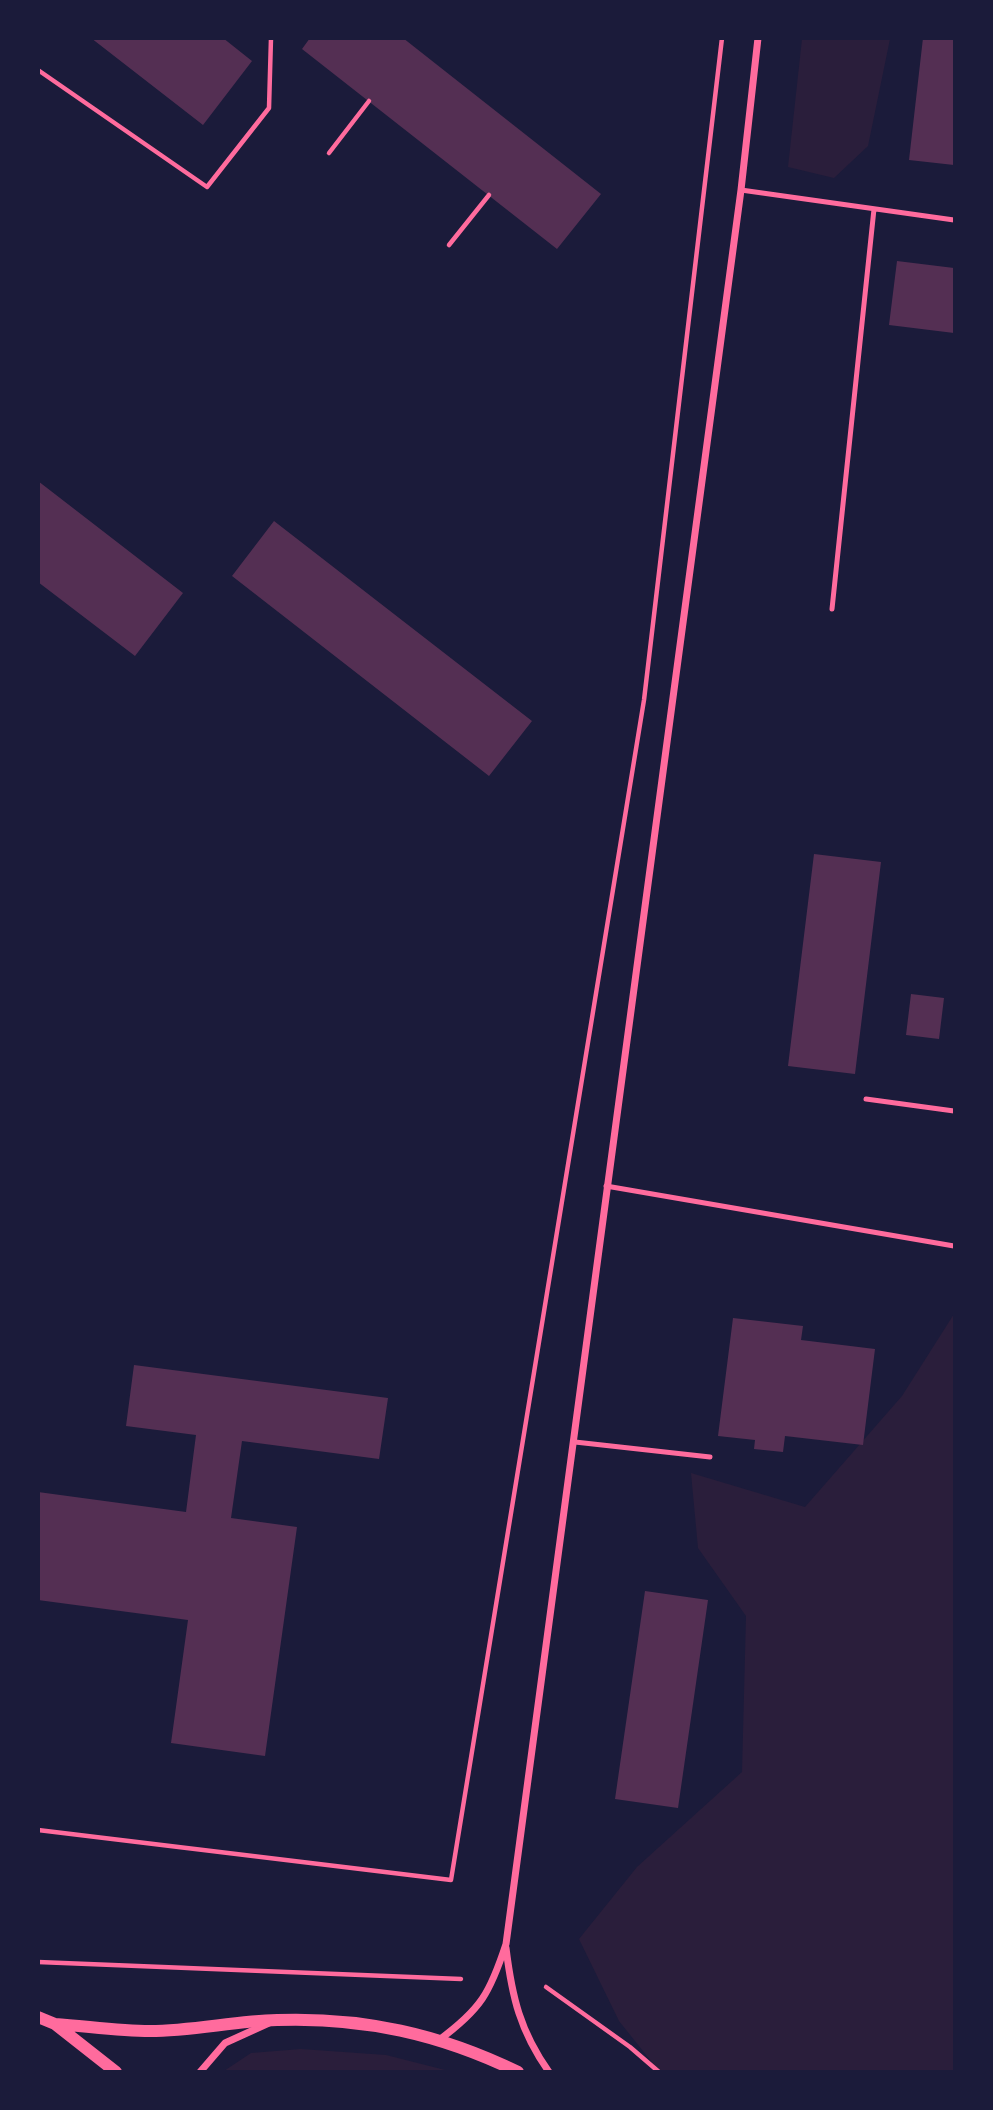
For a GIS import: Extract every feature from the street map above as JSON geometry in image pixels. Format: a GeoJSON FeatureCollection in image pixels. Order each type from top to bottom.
{"type":"FeatureCollection","features":[{"type":"Feature","properties":{"kind":"street"},"geometry":{"type":"LineString","coordinates":[[438,2041],[471,2016],[494,1982],[506,1944],[741,190],[758,38]]}},
{"type":"Feature","properties":{"kind":"street"},"geometry":{"type":"LineString","coordinates":[[506,1944],[513,1997],[527,2039],[549,2071]]}},
{"type":"Feature","properties":{"kind":"street"},"geometry":{"type":"LineString","coordinates":[[38,2017],[55,2024],[116,2071]]}},
{"type":"Feature","properties":{"kind":"street"},"geometry":{"type":"LineString","coordinates":[[200,2071],[225,2043],[276,2020]]}},
{"type":"Feature","properties":{"kind":"street"},"geometry":{"type":"LineString","coordinates":[[55,2024],[151,2031],[276,2020],[351,2021],[390,2026],[518,2071]]}},
{"type":"Feature","properties":{"kind":"lane"},"geometry":{"type":"LineString","coordinates":[[741,190],[954,220]]}},
{"type":"Feature","properties":{"kind":"lane"},"geometry":{"type":"LineString","coordinates":[[832,609],[874,209]]}},
{"type":"Feature","properties":{"kind":"lane"},"geometry":{"type":"LineString","coordinates":[[866,1100],[954,1111]]}},
{"type":"Feature","properties":{"kind":"lane"},"geometry":{"type":"LineString","coordinates":[[606,1186],[954,1246]]}},
{"type":"Feature","properties":{"kind":"lane"},"geometry":{"type":"LineString","coordinates":[[575,1442],[710,1457]]}},
{"type":"Feature","properties":{"kind":"path"},"geometry":{"type":"LineString","coordinates":[[38,70],[207,187],[269,108],[271,38]]}},
{"type":"Feature","properties":{"kind":"path"},"geometry":{"type":"LineString","coordinates":[[38,1830],[451,1880],[644,700],[722,38]]}},
{"type":"Feature","properties":{"kind":"path"},"geometry":{"type":"LineString","coordinates":[[328,153],[369,102]]}},
{"type":"Feature","properties":{"kind":"path"},"geometry":{"type":"LineString","coordinates":[[449,246],[489,195]]}},
{"type":"Feature","properties":{"kind":"path"},"geometry":{"type":"LineString","coordinates":[[38,1962],[461,1979]]}},
{"type":"Feature","properties":{"kind":"path"},"geometry":{"type":"LineString","coordinates":[[546,1987],[659,2071]]}},
{"type":"Feature","properties":{"kind":"shaded area"},"geometry":{"type":"Polygon","coordinates":[[[802,39],[890,39],[868,146],[834,178],[788,167],[802,39]]]}},
{"type":"Feature","properties":{"kind":"shaded area"},"geometry":{"type":"Polygon","coordinates":[[[954,1314],[954,2071],[659,2071],[619,2021],[579,1939],[637,1867],[742,1772],[746,1616],[698,1548],[691,1473],[805,1507],[902,1396],[954,1314]]]}},
{"type":"Feature","properties":{"kind":"shaded area"},"geometry":{"type":"Polygon","coordinates":[[[301,2049],[386,2055],[449,2071],[224,2071],[251,2053],[301,2049]]]}},
{"type":"Feature","properties":{"kind":"building"},"geometry":{"type":"Polygon","coordinates":[[[91,38],[223,38],[252,61],[203,125],[91,38]]]}},
{"type":"Feature","properties":{"kind":"building"},"geometry":{"type":"Polygon","coordinates":[[[310,38],[403,38],[601,194],[557,249],[302,49],[310,38]]]}},
{"type":"Feature","properties":{"kind":"building"},"geometry":{"type":"Polygon","coordinates":[[[923,38],[954,38],[954,165],[909,160],[923,38]]]}},
{"type":"Feature","properties":{"kind":"building"},"geometry":{"type":"Polygon","coordinates":[[[897,261],[954,268],[954,333],[889,325],[897,261]]]}},
{"type":"Feature","properties":{"kind":"building"},"geometry":{"type":"Polygon","coordinates":[[[38,481],[183,593],[135,656],[38,582],[38,481]]]}},
{"type":"Feature","properties":{"kind":"building"},"geometry":{"type":"Polygon","coordinates":[[[274,521],[532,721],[489,776],[232,576],[274,521]]]}},
{"type":"Feature","properties":{"kind":"building"},"geometry":{"type":"Polygon","coordinates":[[[814,854],[881,862],[855,1074],[788,1066],[814,854]]]}},
{"type":"Feature","properties":{"kind":"building"},"geometry":{"type":"Polygon","coordinates":[[[911,994],[944,998],[939,1039],[906,1035],[911,994]]]}},
{"type":"Feature","properties":{"kind":"building"},"geometry":{"type":"Polygon","coordinates":[[[733,1318],[803,1326],[801,1340],[875,1349],[863,1445],[785,1436],[783,1452],[754,1449],[755,1440],[718,1436],[733,1318]]]}},
{"type":"Feature","properties":{"kind":"building"},"geometry":{"type":"Polygon","coordinates":[[[134,1365],[388,1398],[379,1459],[242,1441],[231,1518],[297,1527],[265,1756],[171,1743],[188,1620],[38,1600],[38,1492],[186,1512],[196,1435],[126,1426],[134,1365]]]}},
{"type":"Feature","properties":{"kind":"building"},"geometry":{"type":"Polygon","coordinates":[[[645,1591],[708,1600],[678,1808],[615,1799],[645,1591]]]}}]}
